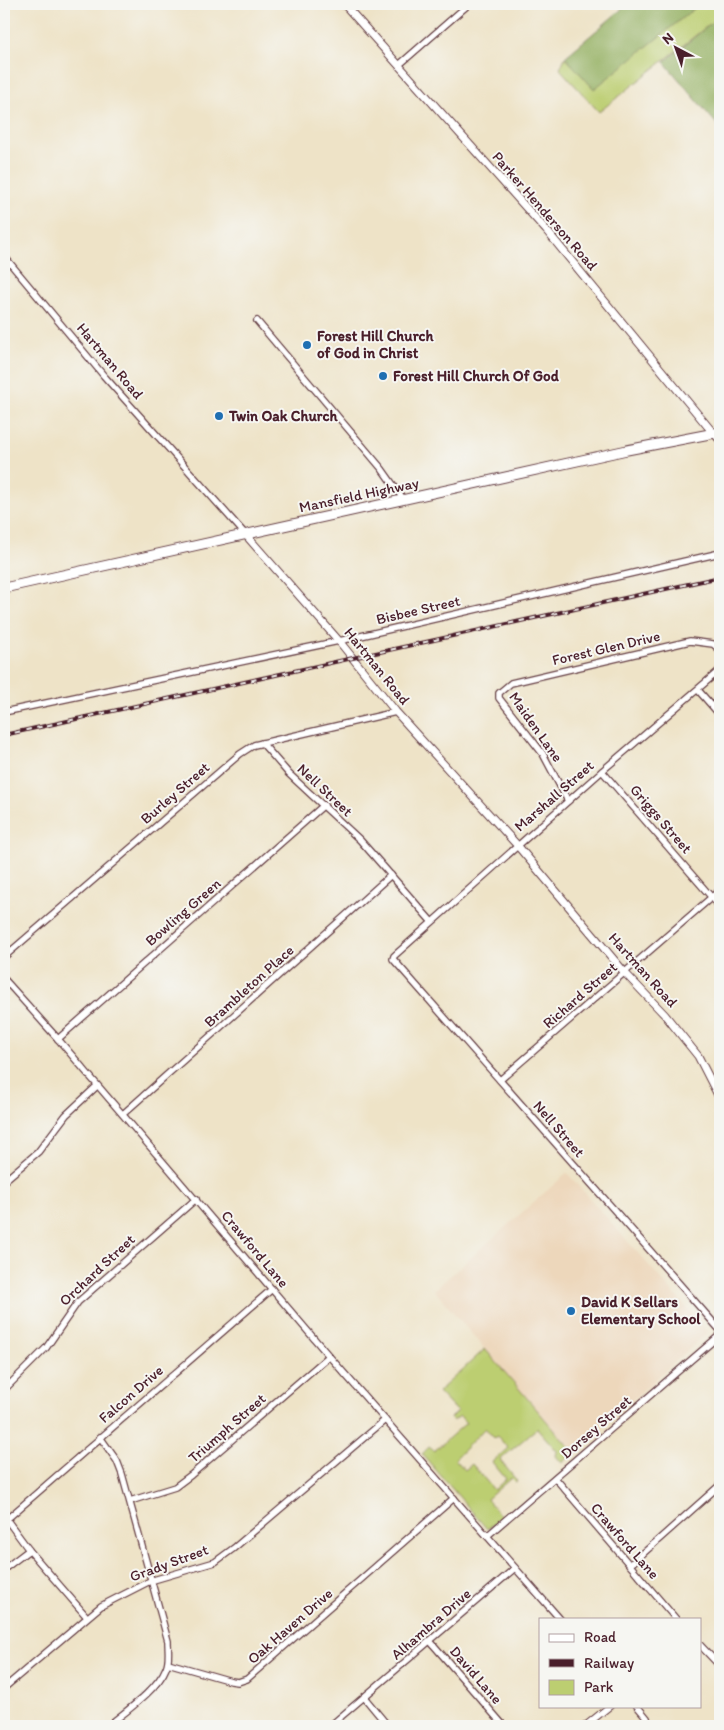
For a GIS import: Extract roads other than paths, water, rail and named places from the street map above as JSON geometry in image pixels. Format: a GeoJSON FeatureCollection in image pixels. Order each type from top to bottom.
{"type":"FeatureCollection","features":[{"type":"Feature","properties":{"kind":"main road","name":"Mansfield Highway"},"geometry":{"type":"LineString","coordinates":[[4,588],[627,450],[717,433]]}},
{"type":"Feature","properties":{"kind":"street","name":"Parker Henderson Road"},"geometry":{"type":"LineString","coordinates":[[346,4],[546,230],[717,433],[720,441]]}},
{"type":"Feature","properties":{"kind":"street"},"geometry":{"type":"LineString","coordinates":[[399,65],[469,4]]}},
{"type":"Feature","properties":{"kind":"street","name":"Hartman Road"},"geometry":{"type":"LineString","coordinates":[[4,256],[104,376],[339,641],[396,712],[517,845],[625,973],[665,1014],[698,1056],[720,1099]]}},
{"type":"Feature","properties":{"kind":"street"},"geometry":{"type":"LineString","coordinates":[[256,321],[376,462],[404,500]]}},
{"type":"Feature","properties":{"kind":"street","name":"Bisbee Street"},"geometry":{"type":"LineString","coordinates":[[4,712],[339,641],[720,553]]}},
{"type":"Feature","properties":{"kind":"street","name":"Forest Glen Drive"},"geometry":{"type":"LineString","coordinates":[[499,693],[511,683],[690,641],[713,644],[720,650]]}},
{"type":"Feature","properties":{"kind":"street","name":"Marshall Street"},"geometry":{"type":"LineString","coordinates":[[407,944],[602,770],[720,670]]}},
{"type":"Feature","properties":{"kind":"street"},"geometry":{"type":"LineString","coordinates":[[698,690],[720,715]]}},
{"type":"Feature","properties":{"kind":"street","name":"Maiden Lane"},"geometry":{"type":"LineString","coordinates":[[499,693],[499,698],[543,754],[568,801]]}},
{"type":"Feature","properties":{"kind":"street","name":"Burley Street"},"geometry":{"type":"LineString","coordinates":[[4,957],[240,754],[262,743],[396,712]]}},
{"type":"Feature","properties":{"kind":"street","name":"Nell Street"},"geometry":{"type":"LineString","coordinates":[[262,743],[289,774],[360,840],[432,921]]}},
{"type":"Feature","properties":{"kind":"street","name":"Griggs Street"},"geometry":{"type":"LineString","coordinates":[[602,770],[720,907]]}},
{"type":"Feature","properties":{"kind":"street","name":"Bowling Green"},"geometry":{"type":"LineString","coordinates":[[58,1039],[324,805]]}},
{"type":"Feature","properties":{"kind":"street","name":"Brambleton Place"},"geometry":{"type":"LineString","coordinates":[[123,1114],[277,979],[391,875]]}},
{"type":"Feature","properties":{"kind":"street","name":"Richard Street"},"geometry":{"type":"LineString","coordinates":[[500,1080],[720,890]]}},
{"type":"Feature","properties":{"kind":"street","name":"Nell Street"},"geometry":{"type":"LineString","coordinates":[[407,944],[394,956],[393,959],[397,965],[720,1330]]}},
{"type":"Feature","properties":{"kind":"street","name":"Crawford Lane"},"geometry":{"type":"LineString","coordinates":[[4,979],[487,1536]]}},
{"type":"Feature","properties":{"kind":"street"},"geometry":{"type":"LineString","coordinates":[[4,1181],[38,1152],[66,1116],[97,1086]]}},
{"type":"Feature","properties":{"kind":"street","name":"Orchard Street"},"geometry":{"type":"LineString","coordinates":[[4,1390],[46,1348],[78,1302],[196,1199]]}},
{"type":"Feature","properties":{"kind":"street","name":"Falcon Drive"},"geometry":{"type":"LineString","coordinates":[[5,1517],[272,1289]]}},
{"type":"Feature","properties":{"kind":"street","name":"Dorsey Street"},"geometry":{"type":"LineString","coordinates":[[487,1536],[556,1479],[720,1335]]}},
{"type":"Feature","properties":{"kind":"street","name":"Triumph Street"},"geometry":{"type":"LineString","coordinates":[[130,1502],[174,1486],[191,1475],[329,1356]]}},
{"type":"Feature","properties":{"kind":"street","name":"Grady Street"},"geometry":{"type":"LineString","coordinates":[[4,1688],[87,1617],[118,1596],[150,1581],[197,1568],[221,1557],[385,1420]]}},
{"type":"Feature","properties":{"kind":"street"},"geometry":{"type":"LineString","coordinates":[[100,1437],[117,1461],[168,1641],[168,1663],[160,1679],[108,1726]]}},
{"type":"Feature","properties":{"kind":"street","name":"Crawford Lane"},"geometry":{"type":"LineString","coordinates":[[556,1479],[675,1618]]}},
{"type":"Feature","properties":{"kind":"street"},"geometry":{"type":"LineString","coordinates":[[630,1565],[720,1486]]}},
{"type":"Feature","properties":{"kind":"street","name":"Oak Haven Drive"},"geometry":{"type":"LineString","coordinates":[[168,1663],[231,1681],[238,1682],[247,1679],[454,1498]]}},
{"type":"Feature","properties":{"kind":"street"},"geometry":{"type":"LineString","coordinates":[[5,1517],[29,1550],[87,1617]]}},
{"type":"Feature","properties":{"kind":"street"},"geometry":{"type":"LineString","coordinates":[[487,1536],[559,1618]]}},
{"type":"Feature","properties":{"kind":"street"},"geometry":{"type":"LineString","coordinates":[[4,1569],[29,1550]]}},
{"type":"Feature","properties":{"kind":"street","name":"Alhambra Drive"},"geometry":{"type":"LineString","coordinates":[[330,1726],[515,1568]]}},
{"type":"Feature","properties":{"kind":"street","name":"David Lane"},"geometry":{"type":"LineString","coordinates":[[430,1641],[504,1726]]}},
{"type":"Feature","properties":{"kind":"street"},"geometry":{"type":"LineString","coordinates":[[702,1647],[720,1666]]}},
{"type":"Feature","properties":{"kind":"street"},"geometry":{"type":"LineString","coordinates":[[364,1698],[388,1726]]}},
{"type":"Feature","properties":{"kind":"street"},"geometry":{"type":"LineString","coordinates":[[585,1726],[608,1708]]}},
{"type":"Feature","properties":{"kind":"street"},"geometry":{"type":"LineString","coordinates":[[639,1708],[647,1718]]}},
{"type":"Feature","properties":{"kind":"railway"},"geometry":{"type":"LineString","coordinates":[[4,735],[720,577]]}},
{"type":"Feature","properties":{"kind":"place","name":"Forest Hill Church of God in Christ"},"geometry":{"type":"Point","coordinates":[307,345]}},
{"type":"Feature","properties":{"kind":"place","name":"Forest Hill Church Of God"},"geometry":{"type":"Point","coordinates":[383,376]}},
{"type":"Feature","properties":{"kind":"place","name":"Twin Oak Church"},"geometry":{"type":"Point","coordinates":[219,416]}},
{"type":"Feature","properties":{"kind":"place","name":"David K Sellars Elementary School"},"geometry":{"type":"Point","coordinates":[571,1311]}}]}
